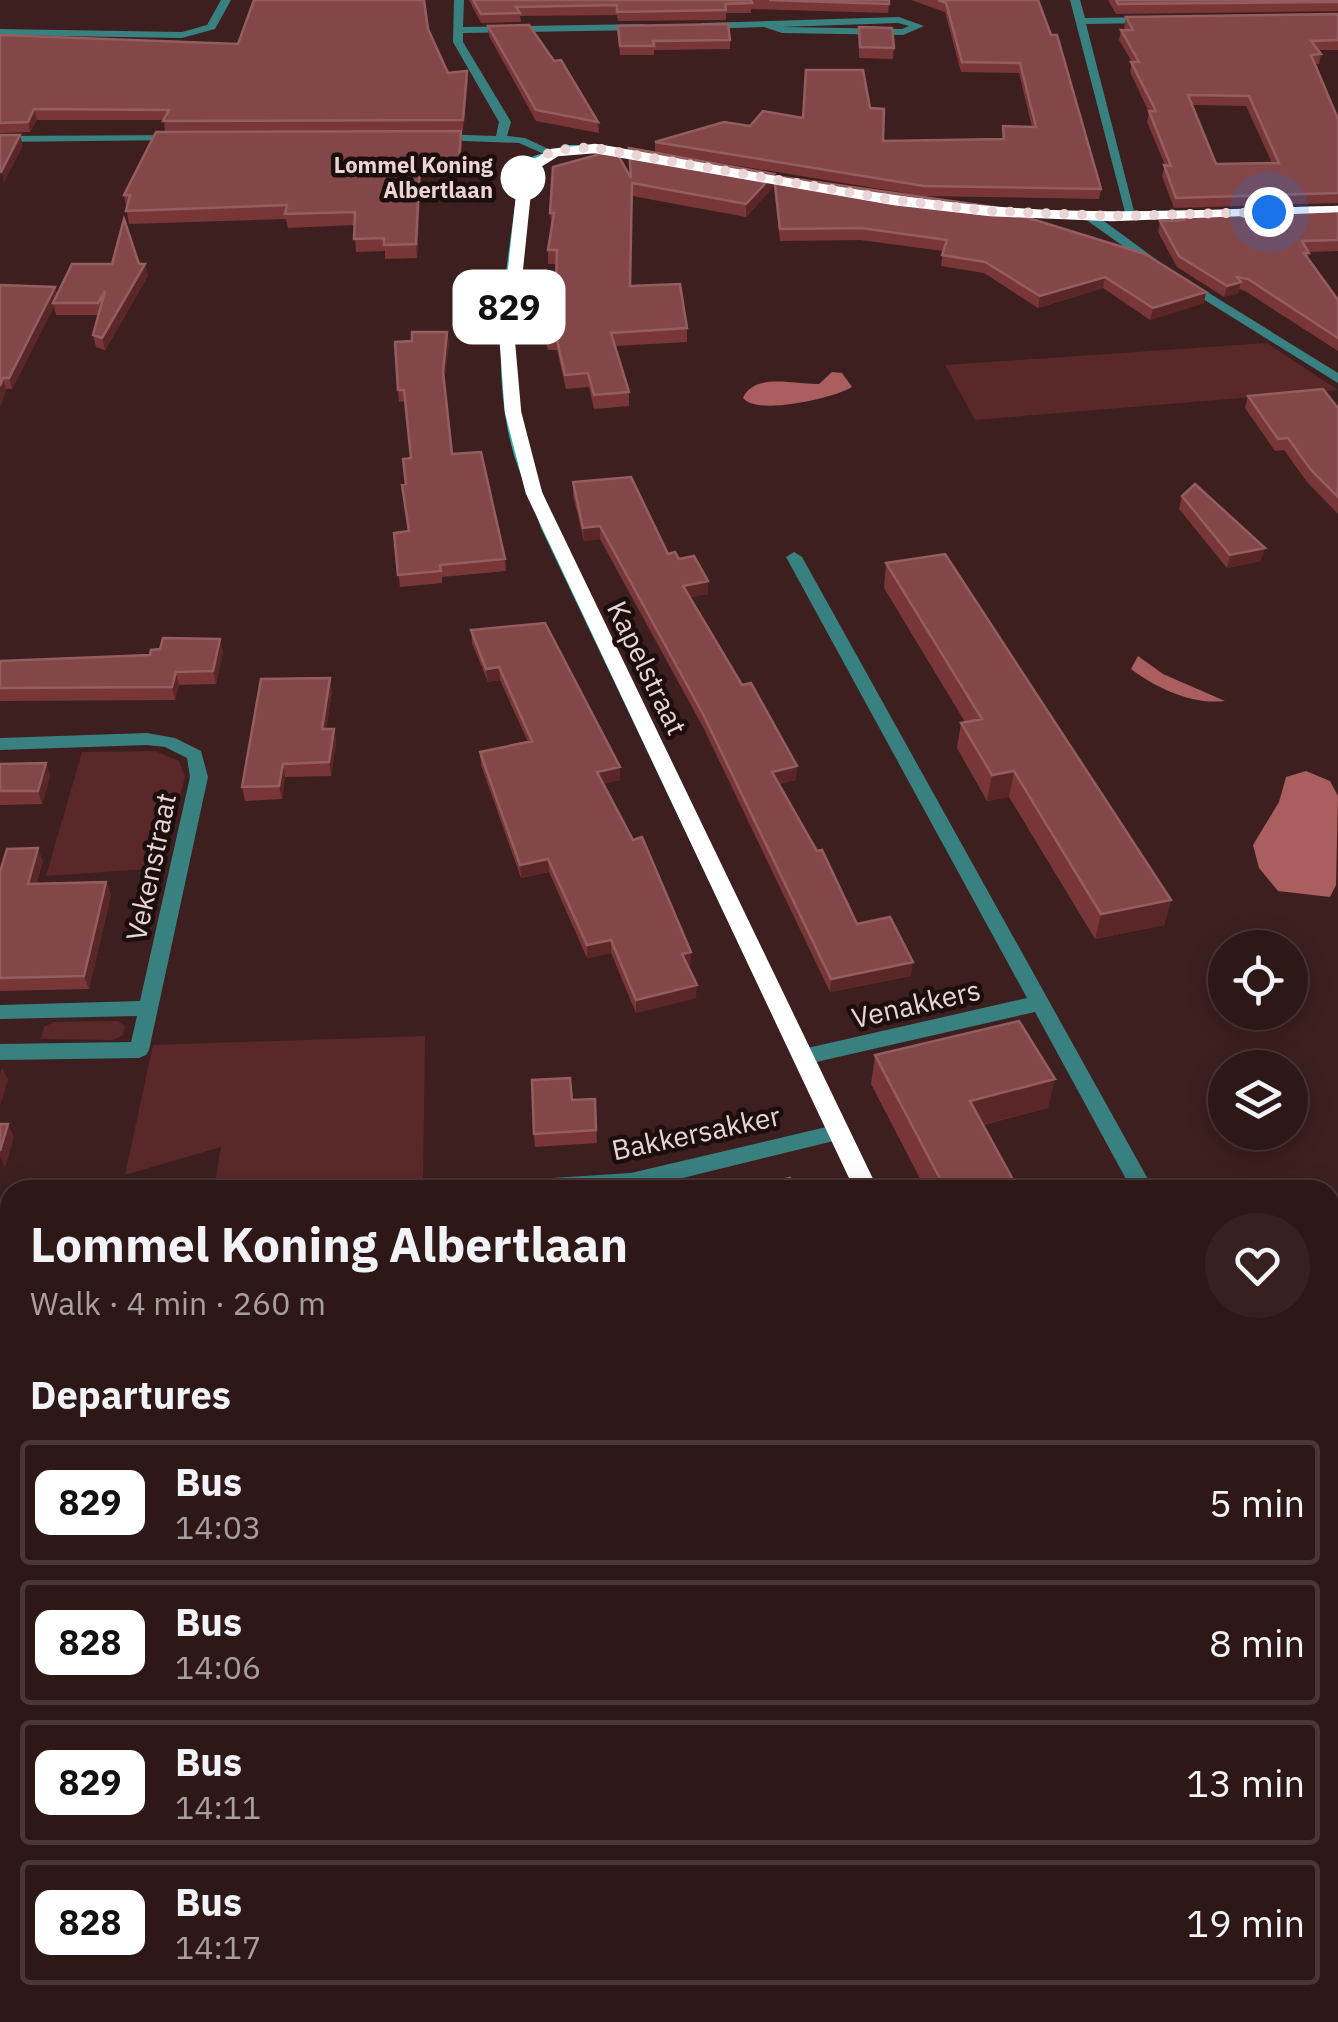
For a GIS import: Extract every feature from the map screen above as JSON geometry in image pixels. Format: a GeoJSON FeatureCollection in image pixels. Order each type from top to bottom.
{"type":"FeatureCollection","features":[{"type":"Feature","properties":{"kind":"main road"},"geometry":{"type":"LineString","coordinates":[[551,154],[600,148],[663,160]]}},
{"type":"Feature","properties":{"kind":"main road","name":"Kapelstraat"},"geometry":{"type":"LineString","coordinates":[[551,154],[534,161],[524,175],[509,300],[508,375],[522,453],[549,528],[862,1180]]}},
{"type":"Feature","properties":{"kind":"main road"},"geometry":{"type":"LineString","coordinates":[[975,210],[1089,216],[1226,214]]}},
{"type":"Feature","properties":{"kind":"street"},"geometry":{"type":"LineString","coordinates":[[0,32],[182,35],[211,26],[226,0]]}},
{"type":"Feature","properties":{"kind":"street"},"geometry":{"type":"LineString","coordinates":[[459,0],[458,42],[504,122],[500,137]]}},
{"type":"Feature","properties":{"kind":"street"},"geometry":{"type":"LineString","coordinates":[[1075,0],[1132,216]]}},
{"type":"Feature","properties":{"kind":"street"},"geometry":{"type":"LineString","coordinates":[[692,26],[903,32],[919,26],[899,20],[777,21],[768,26]]}},
{"type":"Feature","properties":{"kind":"street"},"geometry":{"type":"LineString","coordinates":[[1082,21],[1160,20]]}},
{"type":"Feature","properties":{"kind":"street"},"geometry":{"type":"LineString","coordinates":[[456,30],[654,27]]}},
{"type":"Feature","properties":{"kind":"street"},"geometry":{"type":"LineString","coordinates":[[428,137],[500,137],[521,140],[551,154]]}},
{"type":"Feature","properties":{"kind":"street"},"geometry":{"type":"LineString","coordinates":[[0,139],[192,138]]}},
{"type":"Feature","properties":{"kind":"street"},"geometry":{"type":"LineString","coordinates":[[1089,216],[1112,236],[1338,379]]}},
{"type":"Feature","properties":{"kind":"street"},"geometry":{"type":"LineString","coordinates":[[794,557],[1138,1180]]}},
{"type":"Feature","properties":{"kind":"street","name":"Vekenstraat"},"geometry":{"type":"LineString","coordinates":[[0,744],[147,739],[169,742],[195,756],[198,777],[139,1050],[0,1052]]}},
{"type":"Feature","properties":{"kind":"street","name":"Venakkers"},"geometry":{"type":"LineString","coordinates":[[803,1057],[1040,1003]]}},
{"type":"Feature","properties":{"kind":"street"},"geometry":{"type":"LineString","coordinates":[[0,1012],[148,1008]]}},
{"type":"Feature","properties":{"kind":"street","name":"Bakkersakker"},"geometry":{"type":"LineString","coordinates":[[639,1180],[839,1132]]}},
{"type":"Feature","properties":{"kind":"shaded area"},"geometry":{"type":"Polygon","coordinates":[[[1267,343],[1338,390],[975,420],[945,365],[1267,343]]]}},
{"type":"Feature","properties":{"kind":"shaded area"},"geometry":{"type":"Polygon","coordinates":[[[832,372],[842,373],[852,387],[813,400],[779,405],[751,403],[743,398],[756,385],[766,382],[819,384],[832,372]]]}},
{"type":"Feature","properties":{"kind":"shaded area"},"geometry":{"type":"Polygon","coordinates":[[[1138,656],[1163,674],[1225,701],[1187,698],[1163,689],[1131,669],[1138,656]]]}},
{"type":"Feature","properties":{"kind":"shaded area"},"geometry":{"type":"Polygon","coordinates":[[[155,751],[179,761],[185,777],[162,868],[46,876],[82,752],[155,751]]]}},
{"type":"Feature","properties":{"kind":"shaded area"},"geometry":{"type":"Polygon","coordinates":[[[1306,771],[1330,781],[1338,796],[1336,885],[1330,897],[1278,891],[1259,868],[1253,845],[1279,802],[1286,777],[1306,771]]]}},
{"type":"Feature","properties":{"kind":"shaded area"},"geometry":{"type":"Polygon","coordinates":[[[118,1021],[125,1026],[123,1035],[113,1040],[41,1039],[44,1027],[54,1022],[118,1021]]]}},
{"type":"Feature","properties":{"kind":"shaded area"},"geometry":{"type":"Polygon","coordinates":[[[425,1036],[423,1180],[216,1180],[221,1147],[125,1175],[153,1045],[425,1036]]]}},
{"type":"Feature","properties":{"kind":"building"},"geometry":{"type":"Polygon","coordinates":[[[254,0],[424,0],[428,29],[448,73],[467,71],[463,120],[163,121],[169,110],[34,109],[28,122],[0,123],[0,35],[238,44],[254,0]]]}},
{"type":"Feature","properties":{"kind":"building"},"geometry":{"type":"Polygon","coordinates":[[[473,0],[752,3],[725,4],[726,10],[617,12],[617,5],[516,7],[520,13],[481,14],[473,0]]]}},
{"type":"Feature","properties":{"kind":"building"},"geometry":{"type":"Polygon","coordinates":[[[769,0],[889,0],[889,4],[769,0]]]}},
{"type":"Feature","properties":{"kind":"building"},"geometry":{"type":"Polygon","coordinates":[[[938,0],[1038,0],[1051,35],[1057,35],[1101,189],[924,186],[655,142],[724,122],[750,126],[763,111],[803,118],[806,70],[863,70],[870,108],[884,109],[883,141],[1004,139],[1003,126],[1036,127],[1020,63],[962,62],[946,3],[938,0]]]}},
{"type":"Feature","properties":{"kind":"building"},"geometry":{"type":"Polygon","coordinates":[[[1116,0],[1338,0],[1338,2],[1118,4],[1116,0]]]}},
{"type":"Feature","properties":{"kind":"building"},"geometry":{"type":"Polygon","coordinates":[[[1338,14],[1338,40],[1311,41],[1321,54],[1311,55],[1338,119],[1338,193],[1176,198],[1164,165],[1171,166],[1149,111],[1156,111],[1131,62],[1139,62],[1121,30],[1133,30],[1126,17],[1338,14]],[[1188,95],[1216,164],[1279,163],[1249,96],[1188,95]]]}},
{"type":"Feature","properties":{"kind":"building"},"geometry":{"type":"Polygon","coordinates":[[[728,24],[730,40],[653,41],[654,46],[620,46],[618,26],[728,24]]]}},
{"type":"Feature","properties":{"kind":"building"},"geometry":{"type":"Polygon","coordinates":[[[529,25],[554,61],[561,60],[598,122],[536,110],[488,26],[529,25]]]}},
{"type":"Feature","properties":{"kind":"building"},"geometry":{"type":"Polygon","coordinates":[[[859,27],[892,28],[894,48],[860,47],[859,27]]]}},
{"type":"Feature","properties":{"kind":"building"},"geometry":{"type":"Polygon","coordinates":[[[461,131],[459,161],[420,161],[416,244],[384,245],[384,238],[354,239],[355,212],[285,214],[287,205],[126,211],[130,195],[124,195],[156,132],[461,131]]]}},
{"type":"Feature","properties":{"kind":"building"},"geometry":{"type":"Polygon","coordinates":[[[0,135],[20,135],[1,172],[0,172],[0,135]]]}},
{"type":"Feature","properties":{"kind":"building"},"geometry":{"type":"Polygon","coordinates":[[[629,148],[774,174],[746,204],[632,183],[630,286],[680,284],[687,328],[611,333],[629,392],[594,395],[588,373],[565,375],[556,336],[547,337],[540,310],[555,309],[557,250],[548,250],[554,213],[550,213],[553,167],[615,150],[631,178],[629,148]]]}},
{"type":"Feature","properties":{"kind":"building"},"geometry":{"type":"Polygon","coordinates":[[[774,176],[993,207],[1145,254],[1206,292],[1153,308],[1105,277],[1040,296],[985,262],[942,255],[947,240],[861,228],[780,229],[774,176]]]}},
{"type":"Feature","properties":{"kind":"building"},"geometry":{"type":"Polygon","coordinates":[[[1338,208],[1338,240],[1302,241],[1309,253],[1304,253],[1338,300],[1338,338],[1248,279],[1237,277],[1241,282],[1227,286],[1179,256],[1160,221],[1184,220],[1181,212],[1338,208]]]}},
{"type":"Feature","properties":{"kind":"building"},"geometry":{"type":"Polygon","coordinates":[[[124,219],[139,264],[145,264],[102,338],[93,335],[105,291],[98,303],[53,303],[72,264],[112,264],[124,219]]]}},
{"type":"Feature","properties":{"kind":"building"},"geometry":{"type":"Polygon","coordinates":[[[0,285],[55,287],[9,378],[3,378],[0,386],[0,285]]]}},
{"type":"Feature","properties":{"kind":"building"},"geometry":{"type":"Polygon","coordinates":[[[412,332],[447,332],[443,372],[452,454],[481,452],[505,559],[440,565],[441,571],[398,575],[394,533],[409,531],[402,485],[406,484],[403,459],[411,458],[404,390],[398,390],[395,342],[412,341],[412,332]]]}},
{"type":"Feature","properties":{"kind":"building"},"geometry":{"type":"Polygon","coordinates":[[[1323,389],[1338,408],[1338,497],[1311,470],[1288,438],[1278,439],[1248,396],[1323,389]]]}},
{"type":"Feature","properties":{"kind":"building"},"geometry":{"type":"Polygon","coordinates":[[[631,477],[668,554],[675,552],[679,559],[694,556],[708,581],[683,586],[742,685],[751,683],[797,766],[772,772],[817,851],[822,850],[857,924],[890,917],[913,962],[831,979],[704,716],[600,526],[583,528],[573,482],[631,477]]]}},
{"type":"Feature","properties":{"kind":"building"},"geometry":{"type":"Polygon","coordinates":[[[1195,484],[1265,548],[1230,555],[1182,496],[1195,484]]]}},
{"type":"Feature","properties":{"kind":"building"},"geometry":{"type":"Polygon","coordinates":[[[945,554],[1171,900],[1101,914],[1014,771],[992,775],[961,723],[982,719],[886,563],[945,554]]]}},
{"type":"Feature","properties":{"kind":"building"},"geometry":{"type":"Polygon","coordinates":[[[545,623],[620,767],[597,772],[633,840],[642,837],[691,952],[682,954],[697,985],[636,1000],[611,940],[587,945],[548,859],[520,865],[480,752],[532,741],[499,667],[486,669],[471,630],[545,623]]]}},
{"type":"Feature","properties":{"kind":"building"},"geometry":{"type":"Polygon","coordinates":[[[163,638],[220,639],[213,671],[176,672],[172,687],[0,688],[0,661],[150,655],[151,650],[160,649],[163,638]]]}},
{"type":"Feature","properties":{"kind":"building"},"geometry":{"type":"Polygon","coordinates":[[[330,678],[322,729],[334,729],[329,762],[283,764],[279,786],[242,787],[261,679],[330,678]]]}},
{"type":"Feature","properties":{"kind":"building"},"geometry":{"type":"Polygon","coordinates":[[[46,763],[38,791],[0,791],[0,764],[46,763]]]}},
{"type":"Feature","properties":{"kind":"building"},"geometry":{"type":"Polygon","coordinates":[[[38,848],[28,884],[106,882],[84,976],[0,978],[0,872],[7,849],[38,848]]]}},
{"type":"Feature","properties":{"kind":"building"},"geometry":{"type":"Polygon","coordinates":[[[1019,1021],[1055,1079],[970,1101],[1013,1180],[941,1180],[875,1055],[1019,1021]]]}},
{"type":"Feature","properties":{"kind":"building"},"geometry":{"type":"Polygon","coordinates":[[[570,1078],[572,1100],[595,1099],[596,1130],[534,1134],[532,1080],[570,1078]]]}},
{"type":"Feature","properties":{"kind":"building"},"geometry":{"type":"Polygon","coordinates":[[[0,1124],[8,1124],[0,1151],[0,1124]]]}},
{"type":"Feature","properties":{"kind":"bus line","name":"829"},"geometry":{"type":"LineString","coordinates":[[862,1180],[534,493],[513,412],[507,344],[520,194],[526,169],[534,161],[556,152],[595,148],[806,186],[990,211],[1112,216],[1338,211]]}},
{"type":"Feature","properties":{"kind":"place","name":"Lommel Koning Albertlaan"},"geometry":{"type":"Point","coordinates":[523,178]}},
{"type":"Feature","properties":{"kind":"route"},"geometry":{"type":"LineString","coordinates":[[523,178],[529,165],[545,156],[567,149],[595,148],[806,186],[990,211],[1112,216],[1269,212]]}}]}
